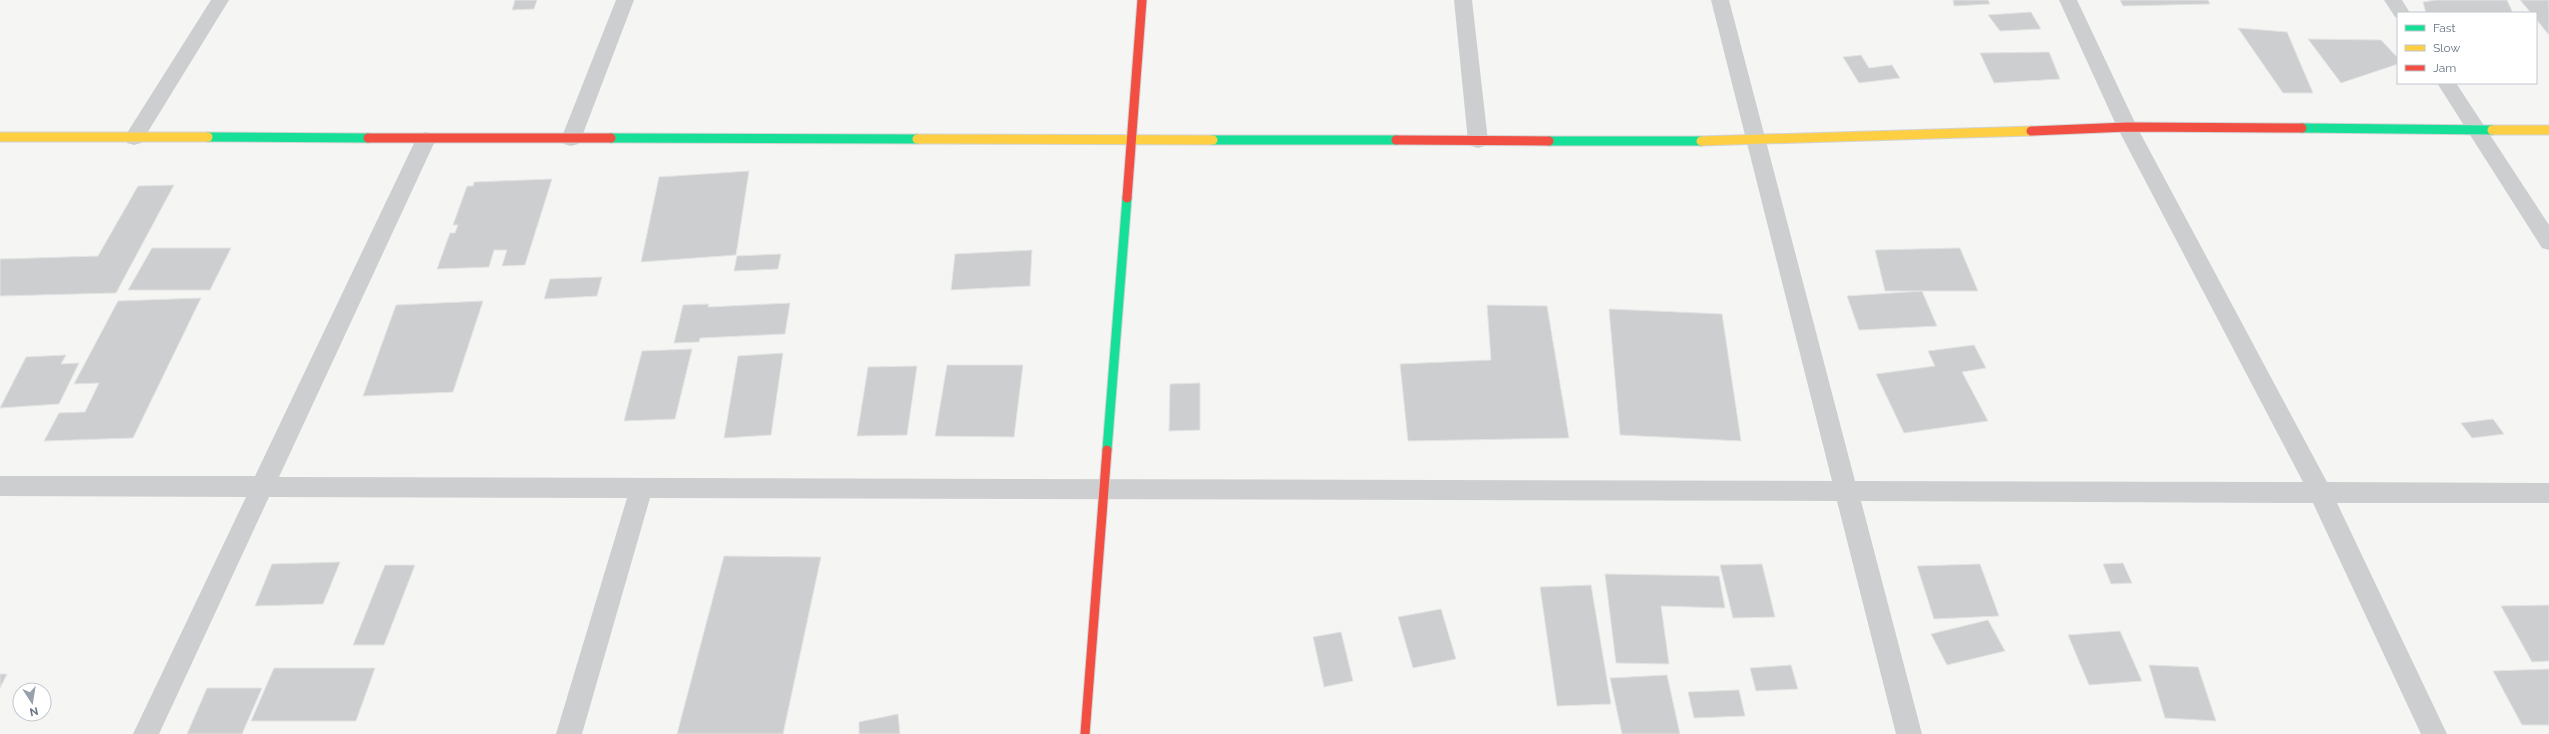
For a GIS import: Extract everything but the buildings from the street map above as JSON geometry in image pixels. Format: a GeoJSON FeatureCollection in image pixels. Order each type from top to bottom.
{"type":"FeatureCollection","features":[{"type":"Feature","properties":{"kind":"street"},"geometry":{"type":"LineString","coordinates":[[134,138],[220,0]]}},
{"type":"Feature","properties":{"kind":"street"},"geometry":{"type":"LineString","coordinates":[[571,139],[625,0]]}},
{"type":"Feature","properties":{"kind":"street"},"geometry":{"type":"LineString","coordinates":[[1085,734],[1142,0]]}},
{"type":"Feature","properties":{"kind":"street"},"geometry":{"type":"LineString","coordinates":[[1463,0],[1478,141]]}},
{"type":"Feature","properties":{"kind":"street"},"geometry":{"type":"LineString","coordinates":[[1720,0],[1909,734]]}},
{"type":"Feature","properties":{"kind":"street"},"geometry":{"type":"LineString","coordinates":[[2068,0],[2127,127],[2320,492],[2434,734]]}},
{"type":"Feature","properties":{"kind":"street"},"geometry":{"type":"LineString","coordinates":[[2393,0],[2400,12]]}},
{"type":"Feature","properties":{"kind":"street"},"geometry":{"type":"LineString","coordinates":[[2447,84],[2549,242]]}},
{"type":"Feature","properties":{"kind":"street"},"geometry":{"type":"LineString","coordinates":[[0,137],[1756,141],[2127,127],[2474,128],[2549,130]]}},
{"type":"Feature","properties":{"kind":"street"},"geometry":{"type":"LineString","coordinates":[[146,734],[426,138]]}},
{"type":"Feature","properties":{"kind":"street"},"geometry":{"type":"LineString","coordinates":[[0,486],[2549,493]]}},
{"type":"Feature","properties":{"kind":"street"},"geometry":{"type":"LineString","coordinates":[[569,734],[642,488]]}},
{"type":"Feature","properties":{"kind":"traffic: fast"},"geometry":{"type":"LineString","coordinates":[[2302,128],[2492,130]]}},
{"type":"Feature","properties":{"kind":"traffic: fast"},"geometry":{"type":"LineString","coordinates":[[208,137],[368,138]]}},
{"type":"Feature","properties":{"kind":"traffic: fast"},"geometry":{"type":"LineString","coordinates":[[611,138],[917,139]]}},
{"type":"Feature","properties":{"kind":"traffic: fast"},"geometry":{"type":"LineString","coordinates":[[1213,140],[1396,140]]}},
{"type":"Feature","properties":{"kind":"traffic: fast"},"geometry":{"type":"LineString","coordinates":[[1549,141],[1701,141]]}},
{"type":"Feature","properties":{"kind":"traffic: fast"},"geometry":{"type":"LineString","coordinates":[[1107,450],[1127,198]]}},
{"type":"Feature","properties":{"kind":"traffic: slow"},"geometry":{"type":"LineString","coordinates":[[2492,130],[2549,130]]}},
{"type":"Feature","properties":{"kind":"traffic: slow"},"geometry":{"type":"LineString","coordinates":[[1701,141],[1756,141],[2031,131]]}},
{"type":"Feature","properties":{"kind":"traffic: slow"},"geometry":{"type":"LineString","coordinates":[[0,137],[208,137]]}},
{"type":"Feature","properties":{"kind":"traffic: slow"},"geometry":{"type":"LineString","coordinates":[[917,139],[1213,140]]}},
{"type":"Feature","properties":{"kind":"traffic: jam"},"geometry":{"type":"LineString","coordinates":[[1127,198],[1142,0]]}},
{"type":"Feature","properties":{"kind":"traffic: jam"},"geometry":{"type":"LineString","coordinates":[[2031,131],[2127,127],[2302,128]]}},
{"type":"Feature","properties":{"kind":"traffic: jam"},"geometry":{"type":"LineString","coordinates":[[368,138],[611,138]]}},
{"type":"Feature","properties":{"kind":"traffic: jam"},"geometry":{"type":"LineString","coordinates":[[1396,140],[1549,141]]}},
{"type":"Feature","properties":{"kind":"traffic: jam"},"geometry":{"type":"LineString","coordinates":[[1085,734],[1107,450]]}}]}
